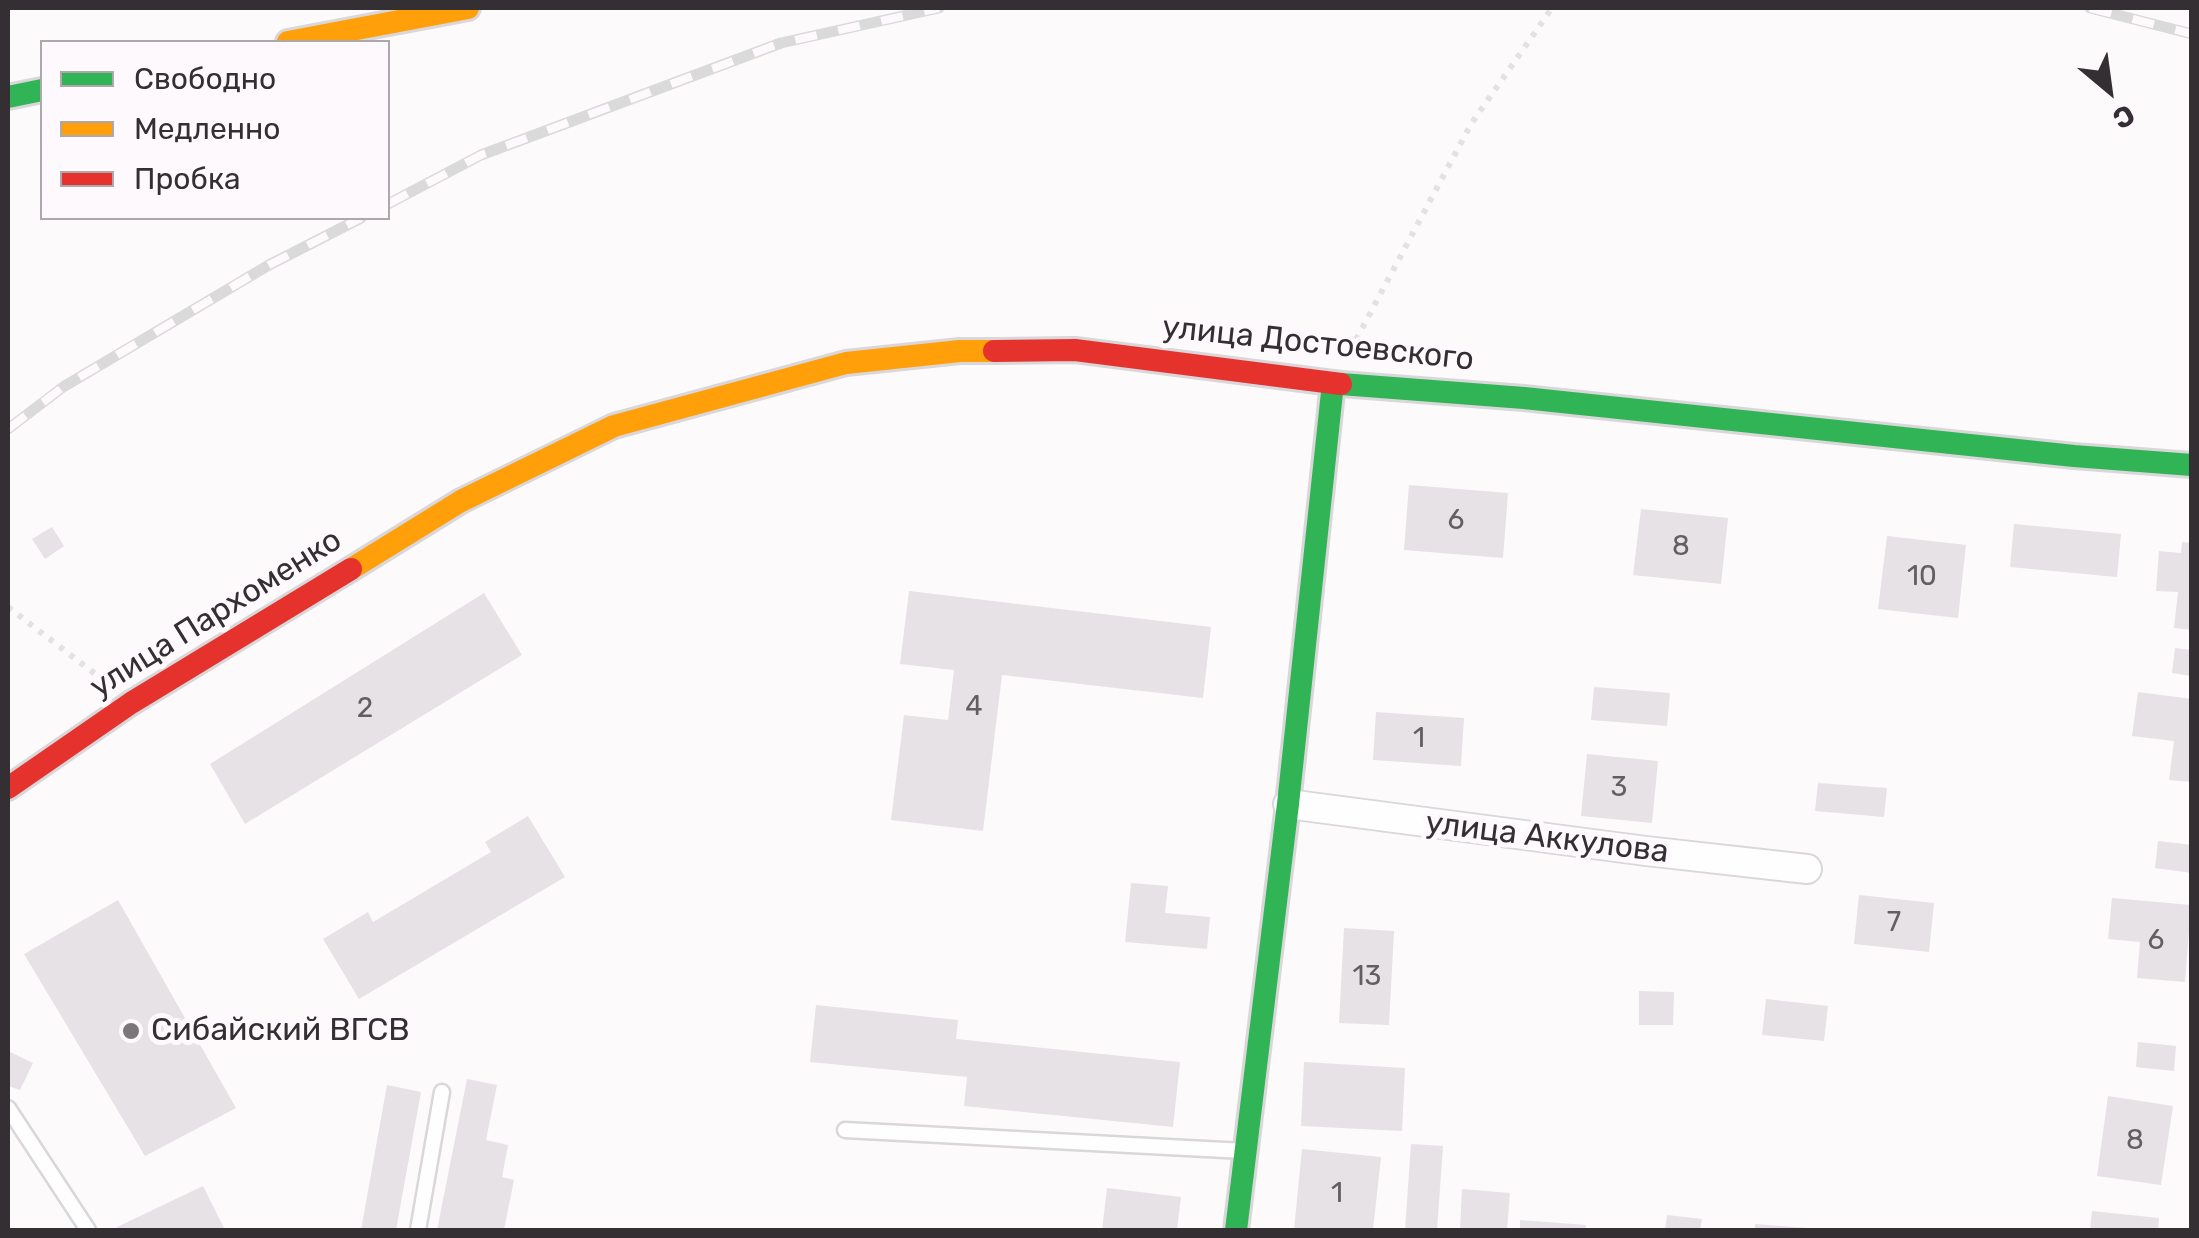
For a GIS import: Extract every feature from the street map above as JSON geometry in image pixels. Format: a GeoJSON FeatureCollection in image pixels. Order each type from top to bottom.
{"type":"FeatureCollection","features":[{"type":"Feature","properties":{"kind":"main road"},"geometry":{"type":"LineString","coordinates":[[299,40],[468,8]]}},
{"type":"Feature","properties":{"kind":"main road"},"geometry":{"type":"LineString","coordinates":[[8,97],[40,90]]}},
{"type":"Feature","properties":{"kind":"main road","name":"улица Достоевского"},"geometry":{"type":"LineString","coordinates":[[461,501],[614,426],[846,363],[960,351],[1074,350],[1333,383],[1524,398],[2192,465]]}},
{"type":"Feature","properties":{"kind":"main road"},"geometry":{"type":"LineString","coordinates":[[1236,1230],[1288,804],[1333,383]]}},
{"type":"Feature","properties":{"kind":"main road"},"geometry":{"type":"LineString","coordinates":[[2151,461],[2192,446]]}},
{"type":"Feature","properties":{"kind":"main road","name":"улица Пархоменко"},"geometry":{"type":"LineString","coordinates":[[8,788],[132,702],[461,501]]}},
{"type":"Feature","properties":{"kind":"street","name":"улица Аккулова"},"geometry":{"type":"LineString","coordinates":[[1288,804],[1808,869]]}},
{"type":"Feature","properties":{"kind":"lane"},"geometry":{"type":"LineString","coordinates":[[418,1230],[442,1092]]}},
{"type":"Feature","properties":{"kind":"lane"},"geometry":{"type":"LineString","coordinates":[[8,1108],[88,1230]]}},
{"type":"Feature","properties":{"kind":"lane"},"geometry":{"type":"LineString","coordinates":[[845,1130],[1245,1150]]}},
{"type":"Feature","properties":{"kind":"path"},"geometry":{"type":"LineString","coordinates":[[1333,383],[1471,124],[1552,8]]}},
{"type":"Feature","properties":{"kind":"path"},"geometry":{"type":"LineString","coordinates":[[8,607],[132,702]]}},
{"type":"Feature","properties":{"kind":"building"},"geometry":{"type":"Polygon","coordinates":[[[1409,485],[1508,493],[1503,558],[1404,550],[1409,485]]]}},
{"type":"Feature","properties":{"kind":"building"},"geometry":{"type":"Polygon","coordinates":[[[1641,509],[1728,518],[1721,584],[1633,575],[1641,509]]]}},
{"type":"Feature","properties":{"kind":"building"},"geometry":{"type":"Polygon","coordinates":[[[2014,524],[2121,534],[2117,577],[2010,567],[2014,524]]]}},
{"type":"Feature","properties":{"kind":"building"},"geometry":{"type":"Polygon","coordinates":[[[52,527],[64,546],[45,559],[32,539],[52,527]]]}},
{"type":"Feature","properties":{"kind":"building"},"geometry":{"type":"Polygon","coordinates":[[[1887,536],[1966,545],[1958,618],[1878,609],[1887,536]]]}},
{"type":"Feature","properties":{"kind":"building"},"geometry":{"type":"Polygon","coordinates":[[[2182,542],[2192,543],[2192,630],[2174,628],[2178,592],[2156,591],[2159,551],[2181,553],[2182,542]]]}},
{"type":"Feature","properties":{"kind":"building"},"geometry":{"type":"Polygon","coordinates":[[[909,591],[1211,627],[1203,698],[1002,675],[983,831],[891,820],[904,715],[948,720],[954,670],[900,664],[909,591]]]}},
{"type":"Feature","properties":{"kind":"building"},"geometry":{"type":"Polygon","coordinates":[[[484,593],[522,655],[245,824],[210,764],[484,593]]]}},
{"type":"Feature","properties":{"kind":"building"},"geometry":{"type":"Polygon","coordinates":[[[2175,648],[2192,650],[2192,676],[2172,673],[2175,648]]]}},
{"type":"Feature","properties":{"kind":"building"},"geometry":{"type":"Polygon","coordinates":[[[1594,687],[1670,693],[1667,726],[1591,720],[1594,687]]]}},
{"type":"Feature","properties":{"kind":"building"},"geometry":{"type":"Polygon","coordinates":[[[2138,692],[2192,699],[2192,782],[2169,780],[2174,741],[2132,736],[2138,692]]]}},
{"type":"Feature","properties":{"kind":"building"},"geometry":{"type":"Polygon","coordinates":[[[1376,712],[1464,718],[1461,766],[1373,760],[1376,712]]]}},
{"type":"Feature","properties":{"kind":"building"},"geometry":{"type":"Polygon","coordinates":[[[1587,754],[1658,761],[1652,823],[1581,816],[1587,754]]]}},
{"type":"Feature","properties":{"kind":"building"},"geometry":{"type":"Polygon","coordinates":[[[1818,783],[1887,788],[1884,817],[1815,811],[1818,783]]]}},
{"type":"Feature","properties":{"kind":"building"},"geometry":{"type":"Polygon","coordinates":[[[528,816],[565,877],[359,999],[323,939],[368,912],[373,922],[491,852],[485,842],[528,816]]]}},
{"type":"Feature","properties":{"kind":"building"},"geometry":{"type":"Polygon","coordinates":[[[2158,841],[2192,845],[2192,873],[2155,868],[2158,841]]]}},
{"type":"Feature","properties":{"kind":"building"},"geometry":{"type":"Polygon","coordinates":[[[1131,883],[1168,886],[1165,913],[1210,917],[1207,949],[1125,942],[1131,883]]]}},
{"type":"Feature","properties":{"kind":"building"},"geometry":{"type":"Polygon","coordinates":[[[1859,895],[1934,903],[1929,952],[1854,944],[1859,895]]]}},
{"type":"Feature","properties":{"kind":"building"},"geometry":{"type":"Polygon","coordinates":[[[2112,898],[2191,905],[2185,982],[2137,978],[2140,942],[2108,939],[2112,898]]]}},
{"type":"Feature","properties":{"kind":"building","name":"Сибайский ВГСВ"},"geometry":{"type":"Polygon","coordinates":[[[118,900],[236,1108],[145,1156],[24,954],[118,900]]]}},
{"type":"Feature","properties":{"kind":"building"},"geometry":{"type":"Polygon","coordinates":[[[1344,928],[1394,931],[1389,1025],[1339,1023],[1344,928]]]}},
{"type":"Feature","properties":{"kind":"building"},"geometry":{"type":"Polygon","coordinates":[[[1639,991],[1674,992],[1673,1025],[1639,1025],[1639,991]]]}},
{"type":"Feature","properties":{"kind":"building"},"geometry":{"type":"Polygon","coordinates":[[[1766,999],[1828,1006],[1824,1041],[1762,1035],[1766,999]]]}},
{"type":"Feature","properties":{"kind":"building"},"geometry":{"type":"Polygon","coordinates":[[[816,1005],[958,1020],[956,1039],[1180,1062],[1173,1127],[964,1106],[967,1077],[810,1062],[816,1005]]]}},
{"type":"Feature","properties":{"kind":"building"},"geometry":{"type":"Polygon","coordinates":[[[2138,1042],[2176,1046],[2174,1071],[2136,1067],[2138,1042]]]}},
{"type":"Feature","properties":{"kind":"building"},"geometry":{"type":"Polygon","coordinates":[[[8,1051],[33,1063],[20,1090],[8,1086],[8,1051]]]}},
{"type":"Feature","properties":{"kind":"building"},"geometry":{"type":"Polygon","coordinates":[[[1304,1062],[1405,1068],[1402,1131],[1301,1126],[1304,1062]]]}},
{"type":"Feature","properties":{"kind":"building"},"geometry":{"type":"Polygon","coordinates":[[[467,1079],[497,1085],[486,1140],[508,1145],[502,1177],[514,1180],[504,1230],[437,1230],[467,1079]]]}},
{"type":"Feature","properties":{"kind":"building"},"geometry":{"type":"Polygon","coordinates":[[[387,1085],[421,1092],[396,1230],[361,1230],[387,1085]]]}},
{"type":"Feature","properties":{"kind":"building"},"geometry":{"type":"Polygon","coordinates":[[[2108,1096],[2173,1106],[2161,1185],[2097,1176],[2108,1096]]]}},
{"type":"Feature","properties":{"kind":"building"},"geometry":{"type":"Polygon","coordinates":[[[1411,1144],[1443,1146],[1437,1230],[1405,1230],[1411,1144]]]}},
{"type":"Feature","properties":{"kind":"building"},"geometry":{"type":"Polygon","coordinates":[[[1302,1149],[1381,1157],[1373,1230],[1294,1230],[1302,1149]]]}},
{"type":"Feature","properties":{"kind":"building"},"geometry":{"type":"Polygon","coordinates":[[[203,1186],[225,1230],[118,1230],[117,1227],[203,1186]]]}},
{"type":"Feature","properties":{"kind":"building"},"geometry":{"type":"Polygon","coordinates":[[[1107,1188],[1181,1197],[1177,1230],[1102,1230],[1107,1188]]]}},
{"type":"Feature","properties":{"kind":"building"},"geometry":{"type":"Polygon","coordinates":[[[1462,1189],[1510,1193],[1507,1230],[1460,1230],[1462,1189]]]}},
{"type":"Feature","properties":{"kind":"building"},"geometry":{"type":"Polygon","coordinates":[[[2092,1211],[2159,1218],[2158,1230],[2090,1230],[2092,1211]]]}},
{"type":"Feature","properties":{"kind":"building"},"geometry":{"type":"Polygon","coordinates":[[[1667,1215],[1702,1219],[1700,1230],[1665,1230],[1667,1215]]]}},
{"type":"Feature","properties":{"kind":"building"},"geometry":{"type":"Polygon","coordinates":[[[1520,1220],[1586,1225],[1585,1230],[1520,1230],[1520,1220]]]}},
{"type":"Feature","properties":{"kind":"building"},"geometry":{"type":"Polygon","coordinates":[[[1755,1224],[1808,1228],[1808,1230],[1755,1230],[1755,1224]]]}},
{"type":"Feature","properties":{"kind":"railway"},"geometry":{"type":"LineString","coordinates":[[390,203],[481,155],[781,43],[939,8]]}},
{"type":"Feature","properties":{"kind":"railway"},"geometry":{"type":"LineString","coordinates":[[2090,8],[2192,34]]}},
{"type":"Feature","properties":{"kind":"railway"},"geometry":{"type":"LineString","coordinates":[[8,429],[63,387],[269,265],[357,220]]}},
{"type":"Feature","properties":{"kind":"traffic: fast"},"geometry":{"type":"LineString","coordinates":[[8,97],[40,90]]}},
{"type":"Feature","properties":{"kind":"traffic: fast"},"geometry":{"type":"LineString","coordinates":[[1236,1230],[1288,804],[1333,383]]}},
{"type":"Feature","properties":{"kind":"traffic: fast"},"geometry":{"type":"LineString","coordinates":[[1341,384],[1524,398],[2192,465]]}},
{"type":"Feature","properties":{"kind":"traffic: slow"},"geometry":{"type":"LineString","coordinates":[[299,40],[468,8]]}},
{"type":"Feature","properties":{"kind":"traffic: slow"},"geometry":{"type":"LineString","coordinates":[[351,569],[461,501],[614,426],[846,363],[994,351]]}},
{"type":"Feature","properties":{"kind":"traffic: jam"},"geometry":{"type":"LineString","coordinates":[[994,351],[1075,350],[1341,384]]}},
{"type":"Feature","properties":{"kind":"traffic: jam"},"geometry":{"type":"LineString","coordinates":[[8,788],[131,703],[351,569]]}},
{"type":"Feature","properties":{"kind":"place","name":"Сибайский ВГСВ"},"geometry":{"type":"Point","coordinates":[131,1031]}}]}
